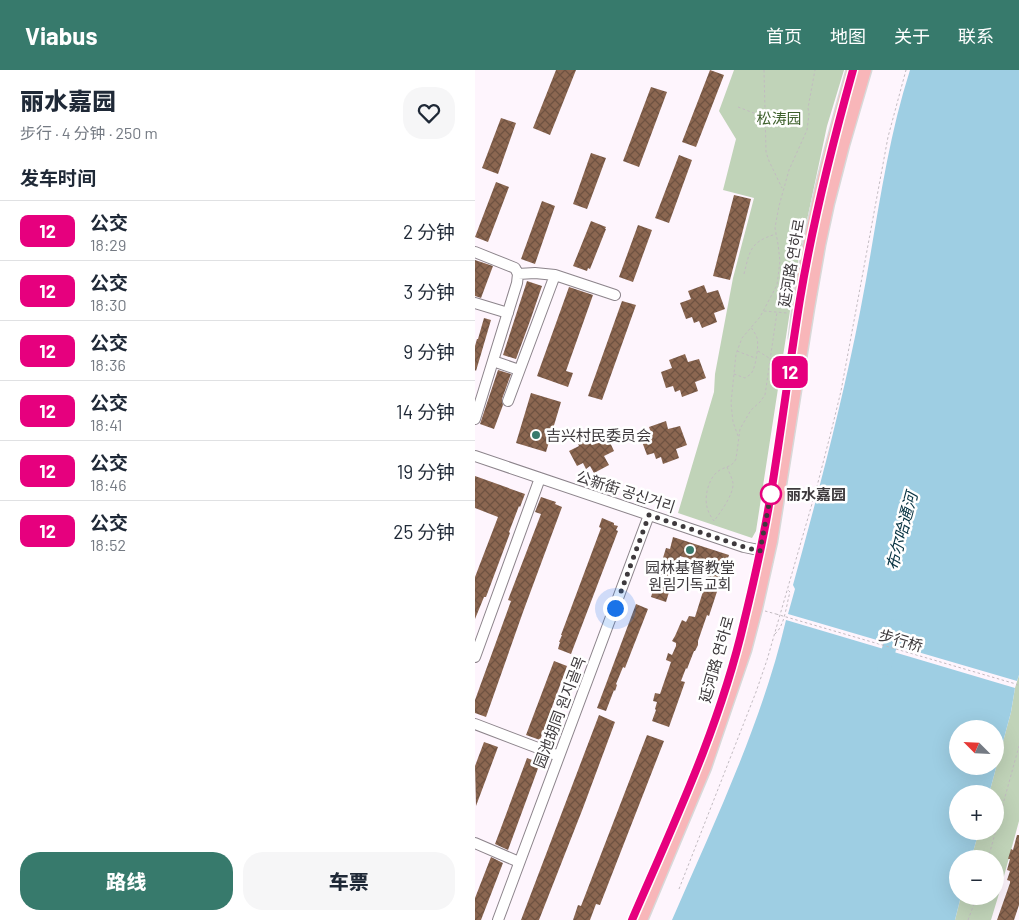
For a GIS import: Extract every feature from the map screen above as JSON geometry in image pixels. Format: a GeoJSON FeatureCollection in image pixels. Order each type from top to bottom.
{"type":"FeatureCollection","features":[{"type":"Feature","properties":{"kind":"main road","name":"延河路 연하로"},"geometry":{"type":"LineString","coordinates":[[632,920],[705,750],[736,655],[764,552],[820,238],[831,189],[865,70]]}},
{"type":"Feature","properties":{"kind":"main road","name":"延河路 연하로"},"geometry":{"type":"LineString","coordinates":[[641,920],[705,767],[745,650],[756,608],[800,300],[830,156],[852,71]]}},
{"type":"Feature","properties":{"kind":"street"},"geometry":{"type":"LineString","coordinates":[[475,252],[515,268],[518,274],[517,283],[475,420]]}},
{"type":"Feature","properties":{"kind":"street"},"geometry":{"type":"LineString","coordinates":[[518,274],[555,275],[615,295]]}},
{"type":"Feature","properties":{"kind":"street"},"geometry":{"type":"LineString","coordinates":[[508,401],[555,275]]}},
{"type":"Feature","properties":{"kind":"street"},"geometry":{"type":"LineString","coordinates":[[475,303],[508,313]]}},
{"type":"Feature","properties":{"kind":"street"},"geometry":{"type":"LineString","coordinates":[[493,361],[519,370]]}},
{"type":"Feature","properties":{"kind":"street","name":"公新街 공신거리"},"geometry":{"type":"LineString","coordinates":[[475,456],[744,547],[764,552]]}},
{"type":"Feature","properties":{"kind":"street"},"geometry":{"type":"LineString","coordinates":[[475,658],[540,478]]}},
{"type":"Feature","properties":{"kind":"street","name":"园池胡同 원지골목"},"geometry":{"type":"LineString","coordinates":[[498,920],[649,515]]}},
{"type":"Feature","properties":{"kind":"street"},"geometry":{"type":"LineString","coordinates":[[475,724],[559,756]]}},
{"type":"Feature","properties":{"kind":"street"},"geometry":{"type":"LineString","coordinates":[[475,843],[519,862]]}},
{"type":"Feature","properties":{"kind":"path"},"geometry":{"type":"LineString","coordinates":[[764,70],[765,144],[767,156],[783,189]]}},
{"type":"Feature","properties":{"kind":"path"},"geometry":{"type":"LineString","coordinates":[[738,436],[731,411],[737,351],[742,338],[763,311],[775,290],[779,272],[776,222],[791,164],[807,130],[808,108],[815,70]]}},
{"type":"Feature","properties":{"kind":"path"},"geometry":{"type":"LineString","coordinates":[[679,889],[755,692],[774,635],[816,490],[841,391],[888,137],[906,70]]}},
{"type":"Feature","properties":{"kind":"path"},"geometry":{"type":"LineString","coordinates":[[738,107],[759,115],[765,115]]}},
{"type":"Feature","properties":{"kind":"path"},"geometry":{"type":"LineString","coordinates":[[744,274],[751,248],[763,239],[776,234]]}},
{"type":"Feature","properties":{"kind":"path"},"geometry":{"type":"LineString","coordinates":[[763,311],[791,313]]}},
{"type":"Feature","properties":{"kind":"path"},"geometry":{"type":"LineString","coordinates":[[727,467],[733,488],[724,507],[714,521],[706,505],[708,489],[713,476],[719,470],[732,465],[736,459],[740,429],[751,410],[765,395],[777,312]]}},
{"type":"Feature","properties":{"kind":"path"},"geometry":{"type":"LineString","coordinates":[[734,374],[747,378],[753,371],[757,351],[757,338],[751,327]]}},
{"type":"Feature","properties":{"kind":"path"},"geometry":{"type":"LineString","coordinates":[[737,351],[755,358]]}},
{"type":"Feature","properties":{"kind":"path"},"geometry":{"type":"LineString","coordinates":[[757,351],[770,358]]}},
{"type":"Feature","properties":{"kind":"path"},"geometry":{"type":"LineString","coordinates":[[774,635],[779,630],[790,592],[788,588]]}},
{"type":"Feature","properties":{"kind":"path","name":"步行桥"},"geometry":{"type":"LineString","coordinates":[[776,614],[1018,685]]}},
{"type":"Feature","properties":{"kind":"path"},"geometry":{"type":"LineString","coordinates":[[990,850],[1019,746]]}},
{"type":"Feature","properties":{"kind":"path"},"geometry":{"type":"LineString","coordinates":[[969,920],[974,905]]}},
{"type":"Feature","properties":{"kind":"green space","name":"松涛园"},"geometry":{"type":"Polygon","coordinates":[[[734,70],[844,70],[827,126],[796,272],[756,531],[752,538],[678,513],[714,392],[715,374],[733,278],[754,198],[723,190],[736,139],[719,111],[734,70]]]}},
{"type":"Feature","properties":{"kind":"green space"},"geometry":{"type":"Polygon","coordinates":[[[1019,675],[1019,821],[1004,876],[1004,850],[974,850],[976,840],[1004,840],[1004,785],[991,785],[994,775],[1004,775],[1004,738],[1019,675]]]}},
{"type":"Feature","properties":{"kind":"green space"},"geometry":{"type":"Polygon","coordinates":[[[959,905],[996,905],[991,920],[955,920],[959,905]]]}},
{"type":"Feature","properties":{"kind":"water"},"geometry":{"type":"Polygon","coordinates":[[[910,70],[1019,70],[1019,675],[1017,681],[788,614],[795,589],[793,585],[845,381],[860,312],[887,159],[910,70]]]}},
{"type":"Feature","properties":{"kind":"water"},"geometry":{"type":"Polygon","coordinates":[[[786,620],[1015,688],[1004,738],[1004,720],[949,720],[949,775],[994,775],[991,785],[949,785],[949,840],[976,840],[974,850],[949,850],[949,905],[959,905],[955,920],[672,920],[736,772],[764,697],[786,620]]]}},
{"type":"Feature","properties":{"kind":"building"},"geometry":{"type":"Polygon","coordinates":[[[556,70],[576,70],[550,135],[533,128],[556,70]]]}},
{"type":"Feature","properties":{"kind":"building"},"geometry":{"type":"Polygon","coordinates":[[[710,70],[724,75],[696,147],[682,142],[710,70]]]}},
{"type":"Feature","properties":{"kind":"building"},"geometry":{"type":"Polygon","coordinates":[[[651,87],[667,92],[639,167],[623,161],[651,87]]]}},
{"type":"Feature","properties":{"kind":"building"},"geometry":{"type":"Polygon","coordinates":[[[501,118],[516,123],[498,174],[482,168],[501,118]]]}},
{"type":"Feature","properties":{"kind":"building"},"geometry":{"type":"Polygon","coordinates":[[[591,153],[606,158],[587,209],[573,204],[591,153]]]}},
{"type":"Feature","properties":{"kind":"building"},"geometry":{"type":"Polygon","coordinates":[[[679,155],[692,160],[669,223],[655,218],[679,155]]]}},
{"type":"Feature","properties":{"kind":"building"},"geometry":{"type":"Polygon","coordinates":[[[496,182],[509,187],[488,242],[475,237],[496,182]]]}},
{"type":"Feature","properties":{"kind":"building"},"geometry":{"type":"Polygon","coordinates":[[[734,195],[751,199],[730,280],[713,276],[734,195]]]}},
{"type":"Feature","properties":{"kind":"building"},"geometry":{"type":"Polygon","coordinates":[[[542,201],[555,206],[535,264],[521,259],[542,201]]]}},
{"type":"Feature","properties":{"kind":"building"},"geometry":{"type":"Polygon","coordinates":[[[591,221],[606,227],[606,229],[590,269],[588,268],[587,271],[573,266],[591,221]]]}},
{"type":"Feature","properties":{"kind":"building"},"geometry":{"type":"Polygon","coordinates":[[[638,225],[652,230],[633,282],[619,277],[638,225]]]}},
{"type":"Feature","properties":{"kind":"building"},"geometry":{"type":"Polygon","coordinates":[[[475,260],[493,266],[481,298],[475,296],[475,260]]]}},
{"type":"Feature","properties":{"kind":"building"},"geometry":{"type":"Polygon","coordinates":[[[527,281],[542,286],[516,359],[503,355],[527,281]]]}},
{"type":"Feature","properties":{"kind":"building"},"geometry":{"type":"Polygon","coordinates":[[[704,285],[707,293],[718,290],[725,309],[714,313],[717,322],[702,328],[699,321],[694,323],[692,317],[686,319],[680,303],[691,299],[688,291],[704,285]]]}},
{"type":"Feature","properties":{"kind":"building"},"geometry":{"type":"Polygon","coordinates":[[[569,287],[593,295],[566,371],[573,373],[568,387],[537,376],[569,287]]]}},
{"type":"Feature","properties":{"kind":"building"},"geometry":{"type":"Polygon","coordinates":[[[622,301],[636,305],[602,400],[588,396],[622,301]]]}},
{"type":"Feature","properties":{"kind":"building"},"geometry":{"type":"Polygon","coordinates":[[[484,318],[491,320],[476,371],[475,346],[484,318]]]}},
{"type":"Feature","properties":{"kind":"building"},"geometry":{"type":"Polygon","coordinates":[[[685,354],[688,362],[699,359],[706,378],[695,382],[698,391],[682,397],[680,390],[675,392],[673,386],[666,388],[661,372],[672,368],[669,360],[685,354]]]}},
{"type":"Feature","properties":{"kind":"building"},"geometry":{"type":"Polygon","coordinates":[[[498,370],[511,374],[502,399],[503,405],[494,429],[480,424],[498,370]]]}},
{"type":"Feature","properties":{"kind":"building"},"geometry":{"type":"Polygon","coordinates":[[[531,393],[561,402],[546,452],[516,443],[531,393]]]}},
{"type":"Feature","properties":{"kind":"building"},"geometry":{"type":"Polygon","coordinates":[[[666,421],[668,429],[680,426],[687,445],[676,449],[679,458],[663,464],[661,457],[656,459],[654,453],[647,455],[641,439],[652,435],[649,427],[666,421]]]}},
{"type":"Feature","properties":{"kind":"building"},"geometry":{"type":"Polygon","coordinates":[[[590,430],[594,437],[605,432],[614,451],[604,456],[609,465],[594,473],[590,466],[586,469],[583,463],[577,466],[569,451],[579,446],[575,438],[590,430]]]}},
{"type":"Feature","properties":{"kind":"building"},"geometry":{"type":"Polygon","coordinates":[[[475,476],[525,494],[509,532],[486,597],[484,597],[475,619],[475,577],[498,517],[475,508],[475,476]]]}},
{"type":"Feature","properties":{"kind":"building"},"geometry":{"type":"Polygon","coordinates":[[[541,497],[556,502],[555,504],[562,507],[486,717],[475,713],[475,700],[511,601],[508,600],[541,514],[535,512],[541,497]]]}},
{"type":"Feature","properties":{"kind":"building"},"geometry":{"type":"Polygon","coordinates":[[[602,518],[618,526],[616,530],[618,531],[571,654],[558,649],[559,642],[601,528],[599,527],[602,518]]]}},
{"type":"Feature","properties":{"kind":"building"},"geometry":{"type":"Polygon","coordinates":[[[673,537],[729,555],[698,645],[681,681],[685,682],[669,727],[652,721],[657,702],[653,701],[655,693],[660,694],[671,662],[666,660],[668,653],[672,655],[676,646],[676,643],[672,641],[682,620],[686,622],[689,616],[695,617],[711,566],[680,556],[666,602],[651,597],[666,548],[670,549],[673,537]]]}},
{"type":"Feature","properties":{"kind":"building"},"geometry":{"type":"Polygon","coordinates":[[[636,604],[648,609],[606,711],[597,708],[636,604]]]}},
{"type":"Feature","properties":{"kind":"building"},"geometry":{"type":"Polygon","coordinates":[[[554,661],[567,666],[540,740],[526,735],[554,661]]]}},
{"type":"Feature","properties":{"kind":"building"},"geometry":{"type":"Polygon","coordinates":[[[599,715],[615,722],[583,808],[539,920],[521,920],[599,715]]]}},
{"type":"Feature","properties":{"kind":"building"},"geometry":{"type":"Polygon","coordinates":[[[647,735],[664,741],[600,905],[596,904],[590,920],[573,920],[578,905],[581,906],[647,735]]]}},
{"type":"Feature","properties":{"kind":"building"},"geometry":{"type":"Polygon","coordinates":[[[484,742],[498,747],[476,806],[475,766],[484,742]]]}},
{"type":"Feature","properties":{"kind":"building"},"geometry":{"type":"Polygon","coordinates":[[[527,758],[540,763],[508,850],[495,844],[527,758]]]}},
{"type":"Feature","properties":{"kind":"building"},"geometry":{"type":"Polygon","coordinates":[[[1017,835],[1019,835],[1019,905],[1014,920],[997,920],[1002,905],[1004,905],[1010,883],[1007,880],[1010,871],[1007,870],[1010,859],[1008,859],[1011,849],[1013,850],[1017,835]]]}},
{"type":"Feature","properties":{"kind":"building"},"geometry":{"type":"Polygon","coordinates":[[[491,857],[503,863],[481,920],[475,920],[475,898],[491,857]]]}},
{"type":"Feature","properties":{"kind":"waterway","name":"布尔哈通河"},"geometry":{"type":"LineString","coordinates":[[884,668],[895,626]]}},
{"type":"Feature","properties":{"kind":"bus line","name":"12"},"geometry":{"type":"LineString","coordinates":[[632,920],[700,762],[731,672],[741,634],[772,488],[800,300],[811,241],[830,156],[853,70]]}},
{"type":"Feature","properties":{"kind":"place","name":"吉兴村民委员会"},"geometry":{"type":"Point","coordinates":[536,435]}},
{"type":"Feature","properties":{"kind":"place","name":"丽水嘉园"},"geometry":{"type":"Point","coordinates":[771,494]}},
{"type":"Feature","properties":{"kind":"place","name":"园林基督教堂 원림기독교회"},"geometry":{"type":"Point","coordinates":[690,550]}},
{"type":"Feature","properties":{"kind":"route"},"geometry":{"type":"LineString","coordinates":[[615,608],[649,515],[760,551],[772,488],[771,494]]}}]}
